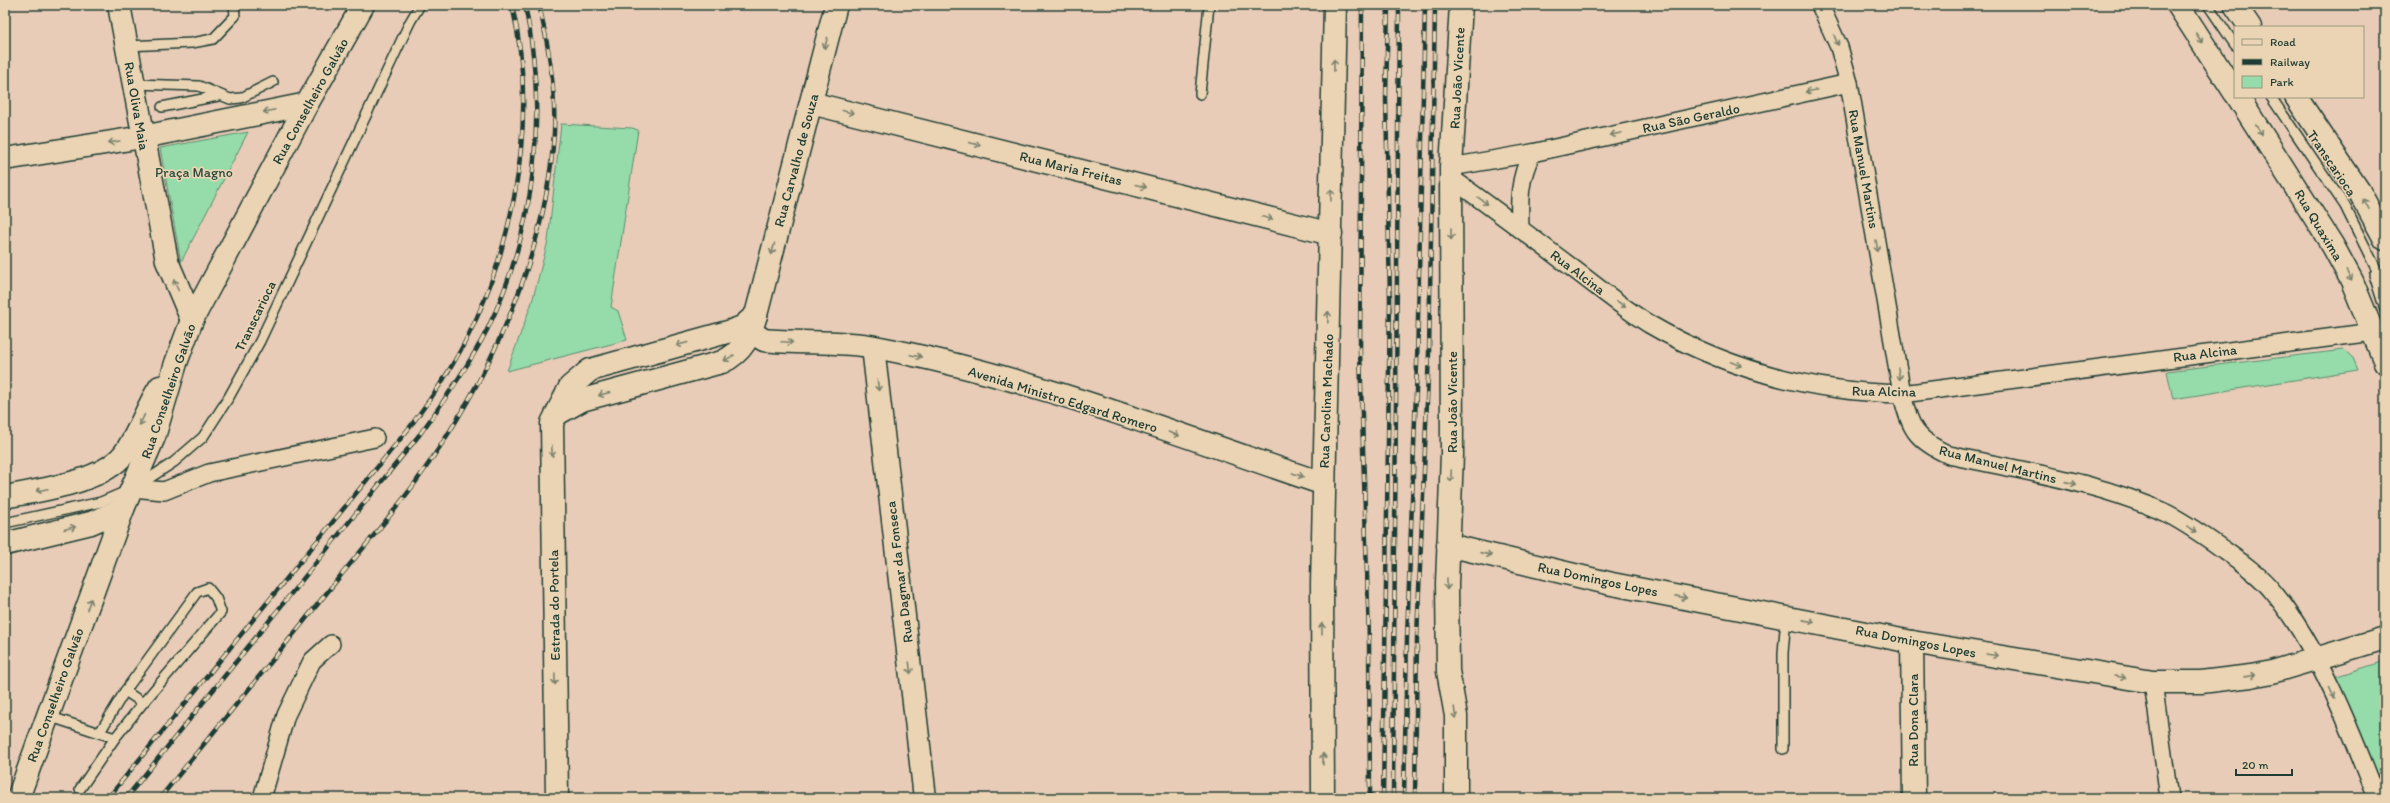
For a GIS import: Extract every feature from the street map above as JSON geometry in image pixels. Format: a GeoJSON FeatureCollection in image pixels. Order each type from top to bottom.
{"type":"FeatureCollection","features":[{"type":"Feature","properties":{"kind":"main road","name":"Rua Oliva Maia"},"geometry":{"type":"LineString","coordinates":[[119,5],[167,261],[192,320]]}},
{"type":"Feature","properties":{"kind":"main road","name":"Rua Conselheiro Galvão"},"geometry":{"type":"LineString","coordinates":[[18,798],[123,509],[154,437],[176,363],[192,320],[307,104],[363,5]]}},
{"type":"Feature","properties":{"kind":"main road","name":"Rua Carvalho de Souza"},"geometry":{"type":"LineString","coordinates":[[753,324],[836,5]]}},
{"type":"Feature","properties":{"kind":"main road","name":"Rua Carolina Machado"},"geometry":{"type":"LineString","coordinates":[[1323,798],[1322,584],[1335,5]]}},
{"type":"Feature","properties":{"kind":"main road","name":"Rua João Vicente"},"geometry":{"type":"LineString","coordinates":[[1456,798],[1456,716],[1448,672],[1448,545],[1452,454],[1451,172],[1461,5]]}},
{"type":"Feature","properties":{"kind":"main road"},"geometry":{"type":"LineString","coordinates":[[2178,5],[2234,91]]}},
{"type":"Feature","properties":{"kind":"main road"},"geometry":{"type":"LineString","coordinates":[[2235,5],[2249,26]]}},
{"type":"Feature","properties":{"kind":"main road","name":"Rua Quaxima"},"geometry":{"type":"LineString","coordinates":[[2239,98],[2333,246],[2352,281],[2385,362]]}},
{"type":"Feature","properties":{"kind":"main road"},"geometry":{"type":"LineString","coordinates":[[2297,98],[2359,192],[2385,239]]}},
{"type":"Feature","properties":{"kind":"main road","name":"Rua Maria Freitas"},"geometry":{"type":"LineString","coordinates":[[811,103],[1331,234]]}},
{"type":"Feature","properties":{"kind":"main road"},"geometry":{"type":"LineString","coordinates":[[5,159],[143,137],[307,104]]}},
{"type":"Feature","properties":{"kind":"main road","name":"Avenida Ministro Edgard Romero"},"geometry":{"type":"LineString","coordinates":[[753,324],[764,340],[873,347],[943,362],[1027,384],[1324,484]]}},
{"type":"Feature","properties":{"kind":"main road","name":"Estrada do Portela"},"geometry":{"type":"LineString","coordinates":[[557,798],[552,423],[557,414],[582,400],[722,362],[733,357],[743,348],[753,324]]}},
{"type":"Feature","properties":{"kind":"main road","name":"Rua Dagmar da Fonseca"},"geometry":{"type":"LineString","coordinates":[[873,347],[925,798]]}},
{"type":"Feature","properties":{"kind":"main road"},"geometry":{"type":"LineString","coordinates":[[5,497],[80,481],[118,460],[130,445],[150,402],[176,363]]}},
{"type":"Feature","properties":{"kind":"main road"},"geometry":{"type":"LineString","coordinates":[[5,544],[91,523],[123,509]]}},
{"type":"Feature","properties":{"kind":"main road","name":"Rua Domingos Lopes"},"geometry":{"type":"LineString","coordinates":[[1448,545],[1612,584],[1786,616],[1912,642],[2153,682],[2201,682],[2251,676],[2272,672],[2385,638]]}},
{"type":"Feature","properties":{"kind":"main road","name":"Rua Dona Clara"},"geometry":{"type":"LineString","coordinates":[[1912,642],[1914,798]]}},
{"type":"Feature","properties":{"kind":"street","name":"Rua Manuel Martins"},"geometry":{"type":"LineString","coordinates":[[1820,5],[1839,47],[1850,83],[1902,394],[1908,421],[1919,438],[1928,445],[1949,454],[2101,489],[2168,515],[2199,533],[2241,563],[2273,592],[2292,617],[2315,658],[2346,724],[2377,798]]}},
{"type":"Feature","properties":{"kind":"street","name":"Rua São Geraldo"},"geometry":{"type":"LineString","coordinates":[[1451,172],[1850,83]]}},
{"type":"Feature","properties":{"kind":"street"},"geometry":{"type":"LineString","coordinates":[[1520,228],[1520,184],[1524,169],[1532,153]]}},
{"type":"Feature","properties":{"kind":"street","name":"Rua Alcina"},"geometry":{"type":"LineString","coordinates":[[1451,172],[1520,228],[1648,323],[1691,346],[1763,374],[1862,393],[1902,394],[2373,332]]}},
{"type":"Feature","properties":{"kind":"street"},"geometry":{"type":"LineString","coordinates":[[133,488],[164,491],[209,473],[375,438]]}},
{"type":"Feature","properties":{"kind":"street"},"geometry":{"type":"LineString","coordinates":[[262,798],[286,715],[312,661],[331,644]]}},
{"type":"Feature","properties":{"kind":"street"},"geometry":{"type":"LineString","coordinates":[[2153,682],[2169,798]]}},
{"type":"Feature","properties":{"kind":"lane"},"geometry":{"type":"LineString","coordinates":[[127,46],[192,43],[213,39],[235,16],[234,5]]}},
{"type":"Feature","properties":{"kind":"lane","name":"Transcarioca"},"geometry":{"type":"LineString","coordinates":[[5,523],[101,502],[133,488],[174,462],[203,438],[229,397],[260,341],[410,22],[420,5]]}},
{"type":"Feature","properties":{"kind":"lane"},"geometry":{"type":"LineString","coordinates":[[1200,94],[1209,5]]}},
{"type":"Feature","properties":{"kind":"lane"},"geometry":{"type":"LineString","coordinates":[[2208,5],[2234,44]]}},
{"type":"Feature","properties":{"kind":"lane"},"geometry":{"type":"LineString","coordinates":[[133,84],[199,86],[218,96],[230,100],[241,98],[273,82]]}},
{"type":"Feature","properties":{"kind":"lane"},"geometry":{"type":"LineString","coordinates":[[162,107],[218,96]]}},
{"type":"Feature","properties":{"kind":"lane","name":"Transcarioca"},"geometry":{"type":"LineString","coordinates":[[2272,98],[2345,206],[2385,288]]}},
{"type":"Feature","properties":{"kind":"lane","name":"Transcarioca"},"geometry":{"type":"LineString","coordinates":[[2366,248],[2384,309]]}},
{"type":"Feature","properties":{"kind":"lane"},"geometry":{"type":"LineString","coordinates":[[80,789],[115,738],[221,612],[216,598],[208,588],[197,592],[125,691],[100,732]]}},
{"type":"Feature","properties":{"kind":"lane"},"geometry":{"type":"LineString","coordinates":[[1783,749],[1783,653],[1786,616]]}},
{"type":"Feature","properties":{"kind":"lane"},"geometry":{"type":"LineString","coordinates":[[125,691],[143,703]]}},
{"type":"Feature","properties":{"kind":"lane"},"geometry":{"type":"LineString","coordinates":[[48,716],[115,738]]}},
{"type":"Feature","properties":{"kind":"green space"},"geometry":{"type":"Polygon","coordinates":[[[561,124],[632,128],[638,130],[611,307],[618,311],[627,340],[507,371],[532,302],[548,241],[561,124]]]}},
{"type":"Feature","properties":{"kind":"green space","name":"Praça Magno"},"geometry":{"type":"Polygon","coordinates":[[[248,132],[181,262],[160,148],[248,132]]]}},
{"type":"Feature","properties":{"kind":"green space"},"geometry":{"type":"Polygon","coordinates":[[[2344,350],[2353,358],[2358,370],[2173,399],[2167,371],[2344,350]]]}},
{"type":"Feature","properties":{"kind":"green space"},"geometry":{"type":"Polygon","coordinates":[[[2385,661],[2385,798],[2331,678],[2385,661]]]}},
{"type":"Feature","properties":{"kind":"railway"},"geometry":{"type":"LineString","coordinates":[[108,798],[410,427],[443,380],[467,338],[487,294],[502,247],[514,198],[521,149],[523,100],[520,52],[512,5]]}},
{"type":"Feature","properties":{"kind":"railway"},"geometry":{"type":"LineString","coordinates":[[126,798],[420,434],[447,396],[480,344],[504,292],[517,252],[527,212],[533,170],[536,129],[536,88],[532,46],[525,5]]}},
{"type":"Feature","properties":{"kind":"railway"},"geometry":{"type":"LineString","coordinates":[[160,798],[406,495],[442,444],[489,361],[509,317],[526,272],[539,227],[549,180],[554,133],[554,101],[549,53],[539,5]]}},
{"type":"Feature","properties":{"kind":"railway"},"geometry":{"type":"LineString","coordinates":[[1362,5],[1360,352],[1369,638],[1370,798]]}},
{"type":"Feature","properties":{"kind":"railway"},"geometry":{"type":"LineString","coordinates":[[1383,798],[1390,299],[1386,98],[1388,5]]}},
{"type":"Feature","properties":{"kind":"railway"},"geometry":{"type":"LineString","coordinates":[[1393,798],[1399,5]]}},
{"type":"Feature","properties":{"kind":"railway"},"geometry":{"type":"LineString","coordinates":[[1404,798],[1407,638],[1417,364],[1425,5]]}},
{"type":"Feature","properties":{"kind":"railway"},"geometry":{"type":"LineString","coordinates":[[1415,798],[1417,638],[1429,353],[1435,5]]}}]}
